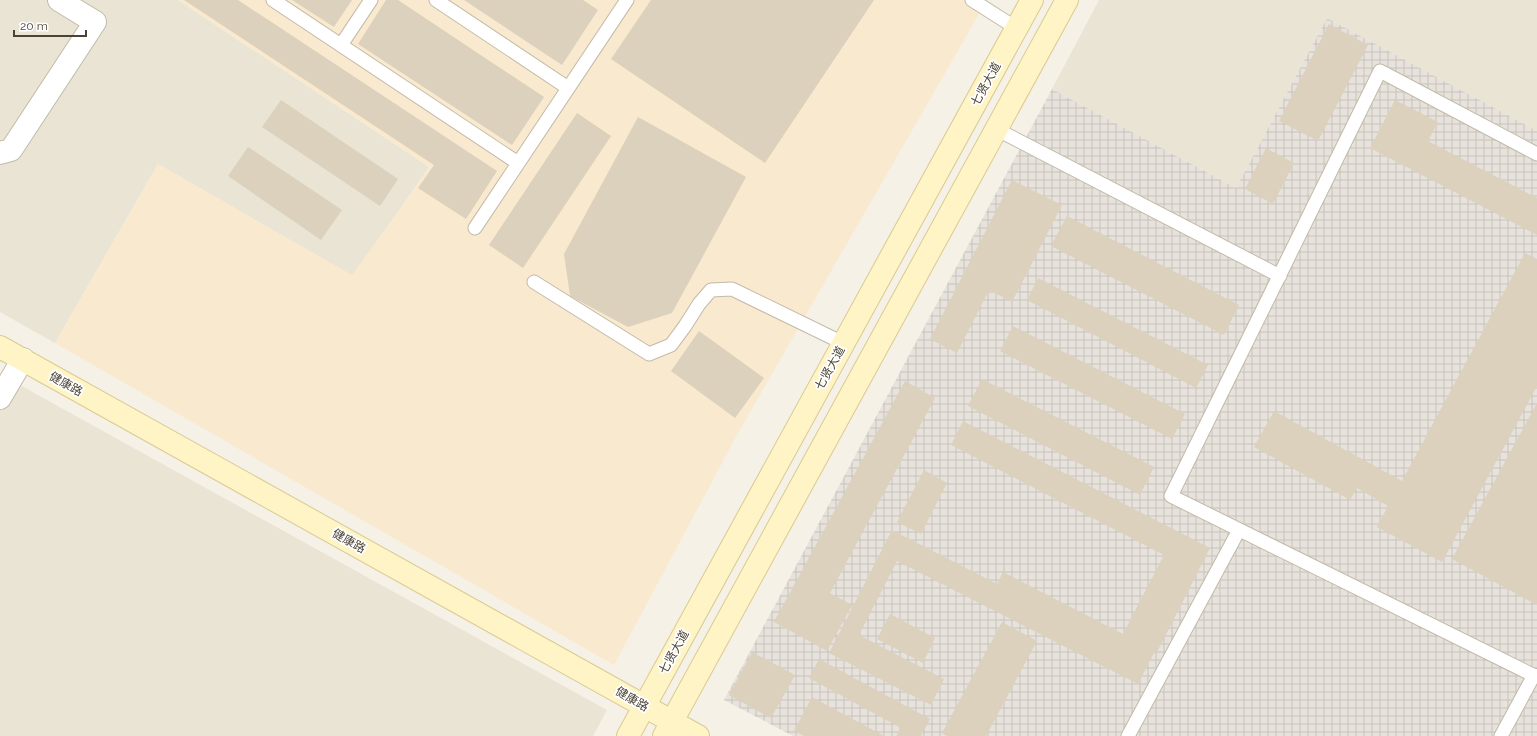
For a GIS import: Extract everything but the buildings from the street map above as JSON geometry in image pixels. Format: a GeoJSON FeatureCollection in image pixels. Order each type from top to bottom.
{"type":"FeatureCollection","features":[{"type":"Feature","properties":{"kind":"main road","name":"七贤大道"},"geometry":{"type":"LineString","coordinates":[[628,736],[1032,0]]}},
{"type":"Feature","properties":{"kind":"main road"},"geometry":{"type":"LineString","coordinates":[[668,729],[1067,0]]}},
{"type":"Feature","properties":{"kind":"main road","name":"健康路"},"geometry":{"type":"LineString","coordinates":[[0,347],[645,706],[668,729],[698,736]]}},
{"type":"Feature","properties":{"kind":"street"},"geometry":{"type":"LineString","coordinates":[[0,153],[10,150],[95,22],[59,0]]}},
{"type":"Feature","properties":{"kind":"street"},"geometry":{"type":"LineString","coordinates":[[0,398],[23,359]]}},
{"type":"Feature","properties":{"kind":"lane"},"geometry":{"type":"LineString","coordinates":[[274,0],[518,163]]}},
{"type":"Feature","properties":{"kind":"lane"},"geometry":{"type":"LineString","coordinates":[[341,45],[371,0]]}},
{"type":"Feature","properties":{"kind":"lane"},"geometry":{"type":"LineString","coordinates":[[436,0],[568,88]]}},
{"type":"Feature","properties":{"kind":"lane"},"geometry":{"type":"LineString","coordinates":[[474,228],[627,0]]}},
{"type":"Feature","properties":{"kind":"lane"},"geometry":{"type":"LineString","coordinates":[[972,0],[1016,28]]}},
{"type":"Feature","properties":{"kind":"lane"},"geometry":{"type":"LineString","coordinates":[[1501,736],[1535,676],[1171,496],[1380,71],[1537,154]]}},
{"type":"Feature","properties":{"kind":"lane"},"geometry":{"type":"LineString","coordinates":[[996,129],[1280,276]]}},
{"type":"Feature","properties":{"kind":"lane"},"geometry":{"type":"LineString","coordinates":[[534,282],[649,354],[671,345],[686,326],[699,304],[711,290],[732,289],[843,343]]}},
{"type":"Feature","properties":{"kind":"lane"},"geometry":{"type":"LineString","coordinates":[[1128,736],[1239,530]]}},
{"type":"Feature","properties":{"kind":"shaded area"},"geometry":{"type":"Polygon","coordinates":[[[0,0],[178,0],[429,167],[352,276],[158,164],[55,343],[0,312],[0,0]]]}},
{"type":"Feature","properties":{"kind":"shaded area"},"geometry":{"type":"Polygon","coordinates":[[[178,0],[987,0],[738,433],[614,665],[55,343],[158,164],[352,275],[429,167],[178,0]]]}},
{"type":"Feature","properties":{"kind":"shaded area"},"geometry":{"type":"Polygon","coordinates":[[[1099,0],[1537,0],[1537,131],[1327,18],[1236,188],[1052,89],[1099,0]]]}},
{"type":"Feature","properties":{"kind":"shaded area"},"geometry":{"type":"Polygon","coordinates":[[[1327,18],[1537,131],[1537,736],[793,736],[724,700],[1052,89],[1236,188],[1327,18]]]}},
{"type":"Feature","properties":{"kind":"shaded area"},"geometry":{"type":"Polygon","coordinates":[[[0,374],[607,710],[593,736],[0,736],[0,374]]]}}]}
